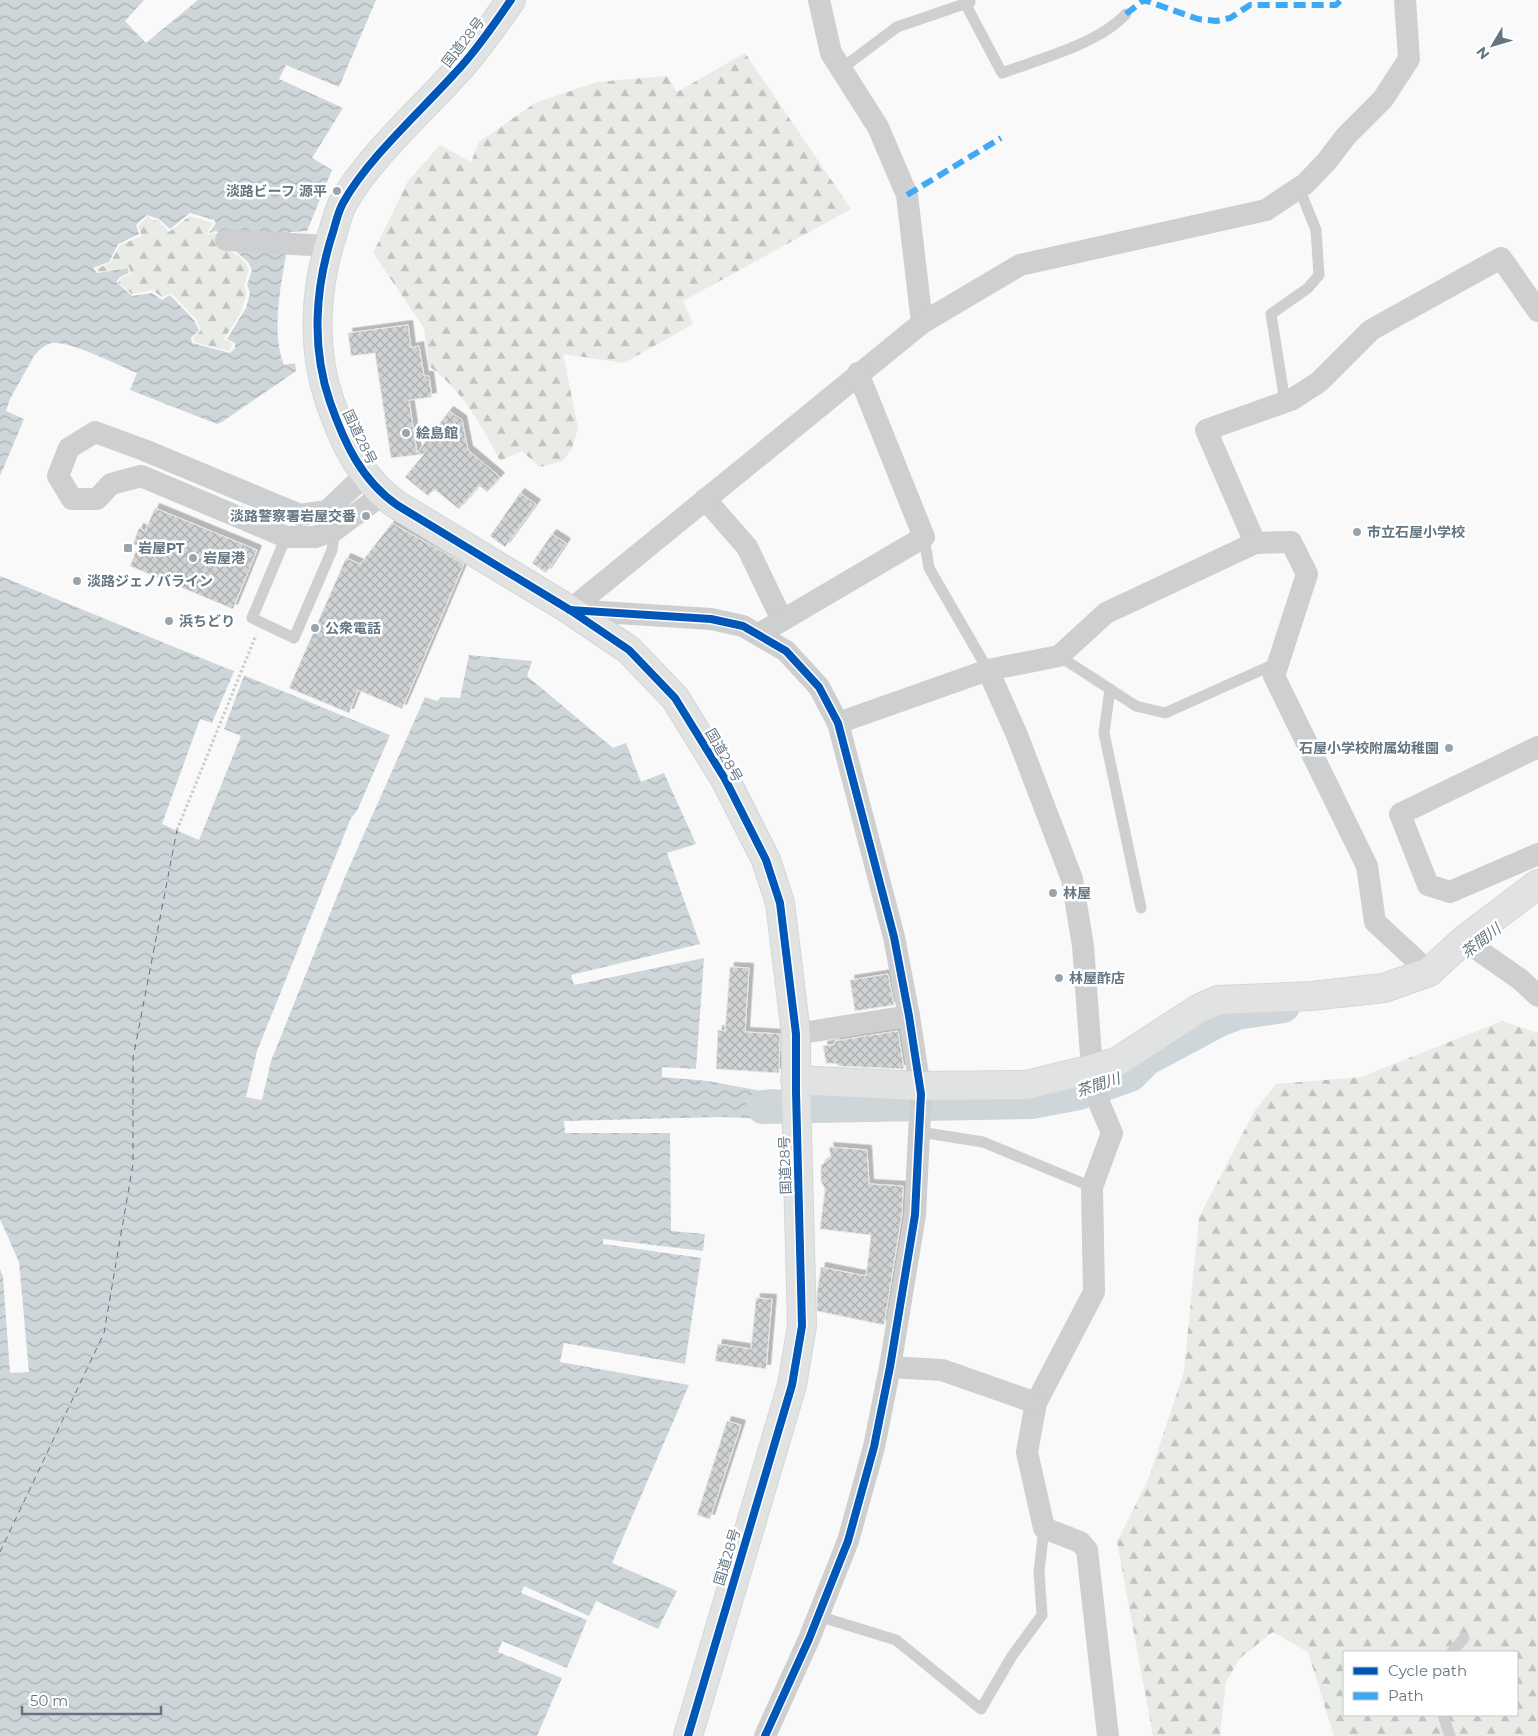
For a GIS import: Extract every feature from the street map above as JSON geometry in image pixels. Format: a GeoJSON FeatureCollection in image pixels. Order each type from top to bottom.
{"type":"FeatureCollection","features":[{"type":"Feature","properties":{"kind":"main road","name":"国道28号"},"geometry":{"type":"LineString","coordinates":[[511,0],[458,70],[360,176],[317,245],[319,359],[333,412],[354,458],[374,485],[570,610],[629,650],[675,698],[725,779],[766,860],[780,903],[796,1034],[796,1122],[802,1326],[792,1385],[688,1736]]}},
{"type":"Feature","properties":{"kind":"main road"},"geometry":{"type":"LineString","coordinates":[[796,1086],[920,1090],[1026,1085],[1093,1074],[1118,1061],[1198,1009],[1218,1000],[1311,996],[1384,988],[1429,972],[1464,940],[1538,884]]}},
{"type":"Feature","properties":{"kind":"street"},"geometry":{"type":"LineString","coordinates":[[819,0],[831,53],[878,127],[907,195],[922,323]]}},
{"type":"Feature","properties":{"kind":"street"},"geometry":{"type":"LineString","coordinates":[[570,610],[858,373],[922,323],[1020,265],[1266,210],[1299,188],[1327,161],[1346,136],[1383,99],[1409,58],[1405,0]]}},
{"type":"Feature","properties":{"kind":"street"},"geometry":{"type":"LineString","coordinates":[[226,240],[317,245]]}},
{"type":"Feature","properties":{"kind":"street"},"geometry":{"type":"LineString","coordinates":[[1255,543],[1206,430],[1285,402],[1319,382],[1371,330],[1501,258],[1538,311]]}},
{"type":"Feature","properties":{"kind":"street"},"geometry":{"type":"LineString","coordinates":[[759,634],[924,537],[858,373]]}},
{"type":"Feature","properties":{"kind":"street"},"geometry":{"type":"LineString","coordinates":[[95,432],[144,450],[300,515],[327,511],[374,485],[336,530],[315,537],[286,537],[141,476],[111,484],[97,500],[72,499],[58,476],[69,448],[95,432]]}},
{"type":"Feature","properties":{"kind":"street"},"geometry":{"type":"LineString","coordinates":[[705,499],[747,547],[782,620]]}},
{"type":"Feature","properties":{"kind":"street"},"geometry":{"type":"LineString","coordinates":[[838,723],[988,670],[1059,656],[1106,613],[1255,543],[1291,542],[1307,574],[1274,676],[1367,866],[1375,922],[1429,972]]}},
{"type":"Feature","properties":{"kind":"street"},"geometry":{"type":"LineString","coordinates":[[570,610],[711,619],[743,626],[786,651],[819,687],[838,723],[894,937],[909,1016],[920,1090],[921,1125],[914,1215],[890,1367],[874,1447],[848,1541],[818,1616],[765,1736]]}},
{"type":"Feature","properties":{"kind":"street"},"geometry":{"type":"LineString","coordinates":[[988,670],[1018,735],[1072,879],[1083,946],[1093,1074],[1100,1105],[1112,1133],[1092,1187],[1094,1292],[1036,1404],[1027,1452],[1044,1528],[1080,1542],[1087,1550],[1108,1736]]}},
{"type":"Feature","properties":{"kind":"street"},"geometry":{"type":"LineString","coordinates":[[1538,747],[1400,814],[1428,885],[1450,892],[1538,854]]}},
{"type":"Feature","properties":{"kind":"street"},"geometry":{"type":"LineString","coordinates":[[1464,940],[1521,980],[1538,996]]}},
{"type":"Feature","properties":{"kind":"street"},"geometry":{"type":"LineString","coordinates":[[796,1034],[909,1016]]}},
{"type":"Feature","properties":{"kind":"street"},"geometry":{"type":"LineString","coordinates":[[890,1367],[942,1370],[1036,1404]]}},
{"type":"Feature","properties":{"kind":"lane"},"geometry":{"type":"LineString","coordinates":[[841,69],[897,27],[968,2],[1002,73],[1093,37],[1118,22],[1126,14]]}},
{"type":"Feature","properties":{"kind":"lane"},"geometry":{"type":"LineString","coordinates":[[1285,402],[1270,314],[1308,288],[1319,275],[1316,230],[1299,188]]}},
{"type":"Feature","properties":{"kind":"lane"},"geometry":{"type":"LineString","coordinates":[[286,537],[252,618],[294,638],[332,550],[336,530]]}},
{"type":"Feature","properties":{"kind":"lane"},"geometry":{"type":"LineString","coordinates":[[924,537],[929,568],[988,670]]}},
{"type":"Feature","properties":{"kind":"lane"},"geometry":{"type":"LineString","coordinates":[[1059,656],[1136,706],[1165,713],[1279,662]]}},
{"type":"Feature","properties":{"kind":"lane"},"geometry":{"type":"LineString","coordinates":[[1110,689],[1104,734],[1141,908]]}},
{"type":"Feature","properties":{"kind":"lane"},"geometry":{"type":"LineString","coordinates":[[921,1125],[984,1142],[1092,1187]]}},
{"type":"Feature","properties":{"kind":"lane"},"geometry":{"type":"LineString","coordinates":[[818,1616],[896,1640],[981,1709],[1012,1656],[1042,1615],[1039,1572],[1044,1528]]}},
{"type":"Feature","properties":{"kind":"lane"},"geometry":{"type":"LineString","coordinates":[[1453,1651],[1464,1638]]}},
{"type":"Feature","properties":{"kind":"lane"},"geometry":{"type":"LineString","coordinates":[[1443,1716],[1450,1736]]}},
{"type":"Feature","properties":{"kind":"path"},"geometry":{"type":"LineString","coordinates":[[177,830],[261,623]]}},
{"type":"Feature","properties":{"kind":"green space"},"geometry":{"type":"Polygon","coordinates":[[[745,53],[851,209],[683,301],[693,324],[624,363],[563,354],[578,428],[572,448],[563,461],[540,467],[522,451],[500,461],[470,409],[451,386],[429,366],[424,328],[373,253],[408,181],[440,145],[471,162],[479,142],[535,103],[597,82],[667,76],[677,92],[745,53]]]}},
{"type":"Feature","properties":{"kind":"green space"},"geometry":{"type":"Polygon","coordinates":[[[148,216],[152,220],[159,221],[169,232],[190,216],[213,223],[206,235],[217,233],[217,247],[236,254],[249,269],[244,286],[247,292],[241,312],[224,339],[233,344],[229,351],[194,342],[193,338],[201,330],[196,319],[171,293],[162,297],[152,290],[132,294],[118,283],[121,278],[131,274],[129,267],[99,272],[96,269],[110,263],[120,245],[142,236],[138,226],[148,216]]]}},
{"type":"Feature","properties":{"kind":"green space"},"geometry":{"type":"Polygon","coordinates":[[[1502,1021],[1538,1033],[1538,1736],[1334,1736],[1308,1652],[1273,1632],[1240,1658],[1226,1682],[1220,1736],[1153,1736],[1117,1542],[1148,1480],[1184,1372],[1199,1217],[1254,1112],[1276,1084],[1361,1077],[1502,1021]]]}},
{"type":"Feature","properties":{"kind":"water"},"geometry":{"type":"Polygon","coordinates":[[[0,0],[144,0],[125,21],[146,43],[198,0],[376,0],[339,87],[286,65],[279,79],[343,108],[312,158],[332,170],[307,231],[290,232],[279,299],[278,334],[284,365],[295,363],[296,371],[217,424],[130,390],[137,373],[107,359],[71,346],[61,343],[50,344],[42,348],[34,356],[10,399],[6,411],[24,419],[0,476],[0,0]],[[190,213],[170,229],[159,219],[147,215],[136,225],[139,234],[118,244],[109,262],[93,268],[97,273],[128,268],[129,273],[120,277],[116,282],[132,296],[152,293],[162,300],[170,295],[194,320],[199,330],[191,338],[192,343],[230,353],[235,348],[235,343],[227,339],[246,308],[250,293],[247,285],[252,270],[248,262],[231,247],[232,240],[216,231],[209,233],[216,223],[214,220],[190,213]]]}},
{"type":"Feature","properties":{"kind":"water"},"geometry":{"type":"Polygon","coordinates":[[[0,576],[390,735],[357,811],[351,818],[257,1051],[246,1097],[262,1100],[271,1061],[344,879],[425,697],[437,701],[441,697],[460,698],[469,655],[532,661],[527,676],[613,748],[626,743],[641,782],[664,773],[696,844],[667,853],[700,944],[571,975],[574,985],[704,958],[696,1069],[662,1067],[662,1077],[708,1081],[766,1092],[767,1089],[782,1090],[783,1119],[719,1117],[564,1121],[565,1133],[670,1133],[671,1231],[705,1234],[703,1251],[603,1239],[603,1244],[701,1258],[685,1364],[564,1343],[560,1362],[689,1385],[612,1563],[677,1591],[658,1629],[596,1601],[589,1616],[524,1586],[521,1593],[587,1620],[567,1668],[502,1641],[498,1652],[562,1678],[537,1736],[0,1736],[0,576]]]}},
{"type":"Feature","properties":{"kind":"pier"},"geometry":{"type":"Polygon","coordinates":[[[235,669],[245,673],[224,729],[241,736],[199,840],[162,824],[200,719],[212,723],[235,669]]]}},
{"type":"Feature","properties":{"kind":"pier"},"geometry":{"type":"Polygon","coordinates":[[[0,1219],[19,1262],[29,1372],[10,1373],[3,1277],[0,1269],[0,1219]]]}},
{"type":"Feature","properties":{"kind":"building"},"geometry":{"type":"Polygon","coordinates":[[[408,325],[411,348],[419,346],[424,376],[429,376],[432,397],[409,400],[417,453],[449,411],[462,420],[468,450],[500,477],[487,492],[479,485],[459,509],[434,489],[428,496],[405,477],[424,454],[391,458],[375,353],[351,356],[348,333],[408,325]]]}},
{"type":"Feature","properties":{"kind":"building"},"geometry":{"type":"Polygon","coordinates":[[[520,493],[536,504],[505,547],[490,536],[520,493]]]}},
{"type":"Feature","properties":{"kind":"building","name":"岩屋港"},"geometry":{"type":"Polygon","coordinates":[[[155,508],[257,550],[233,609],[130,566],[138,546],[133,544],[139,528],[145,531],[155,508]]]}},
{"type":"Feature","properties":{"kind":"building"},"geometry":{"type":"Polygon","coordinates":[[[392,523],[464,564],[402,709],[358,690],[349,713],[289,688],[346,558],[360,564],[392,523]]]}},
{"type":"Feature","properties":{"kind":"building"},"geometry":{"type":"Polygon","coordinates":[[[552,534],[566,543],[546,573],[532,563],[552,534]]]}},
{"type":"Feature","properties":{"kind":"building"},"geometry":{"type":"Polygon","coordinates":[[[730,967],[749,968],[745,1032],[780,1034],[779,1073],[716,1069],[718,1030],[725,1031],[730,967]]]}},
{"type":"Feature","properties":{"kind":"building"},"geometry":{"type":"Polygon","coordinates":[[[888,974],[894,1005],[855,1011],[850,980],[888,974]]]}},
{"type":"Feature","properties":{"kind":"building"},"geometry":{"type":"Polygon","coordinates":[[[898,1031],[904,1069],[838,1066],[838,1064],[826,1063],[823,1046],[835,1044],[835,1041],[898,1031]]]}},
{"type":"Feature","properties":{"kind":"building"},"geometry":{"type":"Polygon","coordinates":[[[829,1147],[867,1150],[869,1184],[903,1186],[902,1214],[884,1325],[817,1311],[817,1293],[821,1267],[866,1276],[871,1235],[820,1229],[825,1189],[821,1181],[821,1165],[831,1158],[829,1147]]]}},
{"type":"Feature","properties":{"kind":"building"},"geometry":{"type":"Polygon","coordinates":[[[756,1298],[772,1299],[766,1369],[715,1361],[718,1344],[751,1349],[756,1298]]]}},
{"type":"Feature","properties":{"kind":"building"},"geometry":{"type":"Polygon","coordinates":[[[727,1421],[741,1425],[710,1519],[697,1515],[727,1421]]]}},
{"type":"Feature","properties":{"kind":"waterway","name":"茶間川"},"geometry":{"type":"LineString","coordinates":[[763,1107],[1031,1102],[1079,1093],[1130,1075],[1146,1059],[1217,1021],[1237,1013],[1283,1006]]}},
{"type":"Feature","properties":{"kind":"ferry route"},"geometry":{"type":"LineString","coordinates":[[0,1552],[104,1333],[133,1164],[133,1058],[177,830]]}},
{"type":"Feature","properties":{"kind":"marked path"},"geometry":{"type":"LineString","coordinates":[[1126,14],[1144,0],[1198,19],[1216,21],[1230,18],[1250,5],[1336,5],[1341,0]]}},
{"type":"Feature","properties":{"kind":"marked path"},"geometry":{"type":"LineString","coordinates":[[907,195],[1001,138]]}},
{"type":"Feature","properties":{"kind":"cycle path"},"geometry":{"type":"LineString","coordinates":[[511,0],[471,55],[366,169],[343,203],[336,221],[322,274],[318,317],[320,360],[330,402],[348,446],[364,472],[384,495],[397,505],[570,610],[629,650],[675,698],[725,779],[766,860],[780,903],[796,1034],[802,1326],[792,1385],[688,1736]]}},
{"type":"Feature","properties":{"kind":"cycle path"},"geometry":{"type":"LineString","coordinates":[[570,610],[711,619],[743,626],[786,651],[819,687],[838,723],[894,937],[909,1016],[921,1094],[915,1215],[890,1367],[874,1447],[848,1541],[809,1639],[765,1736]]}},
{"type":"Feature","properties":{"kind":"place","name":"淡路ビーフ 源平"},"geometry":{"type":"Point","coordinates":[337,191]}},
{"type":"Feature","properties":{"kind":"place","name":"絵島館"},"geometry":{"type":"Point","coordinates":[406,433]}},
{"type":"Feature","properties":{"kind":"place","name":"淡路警察署岩屋交番"},"geometry":{"type":"Point","coordinates":[366,516]}},
{"type":"Feature","properties":{"kind":"place","name":"市立石屋小学校"},"geometry":{"type":"Point","coordinates":[1357,532]}},
{"type":"Feature","properties":{"kind":"place","name":"岩屋PT"},"geometry":{"type":"Point","coordinates":[128,548]}},
{"type":"Feature","properties":{"kind":"place","name":"岩屋港"},"geometry":{"type":"Point","coordinates":[193,558]}},
{"type":"Feature","properties":{"kind":"place","name":"淡路ジェノバライン"},"geometry":{"type":"Point","coordinates":[77,581]}},
{"type":"Feature","properties":{"kind":"place","name":"浜ちどり"},"geometry":{"type":"Point","coordinates":[169,621]}},
{"type":"Feature","properties":{"kind":"place","name":"公衆電話"},"geometry":{"type":"Point","coordinates":[315,628]}},
{"type":"Feature","properties":{"kind":"place","name":"石屋小学校附属幼稚園"},"geometry":{"type":"Point","coordinates":[1449,748]}},
{"type":"Feature","properties":{"kind":"place","name":"林屋"},"geometry":{"type":"Point","coordinates":[1053,893]}},
{"type":"Feature","properties":{"kind":"place","name":"林屋酢店"},"geometry":{"type":"Point","coordinates":[1059,978]}}]}
